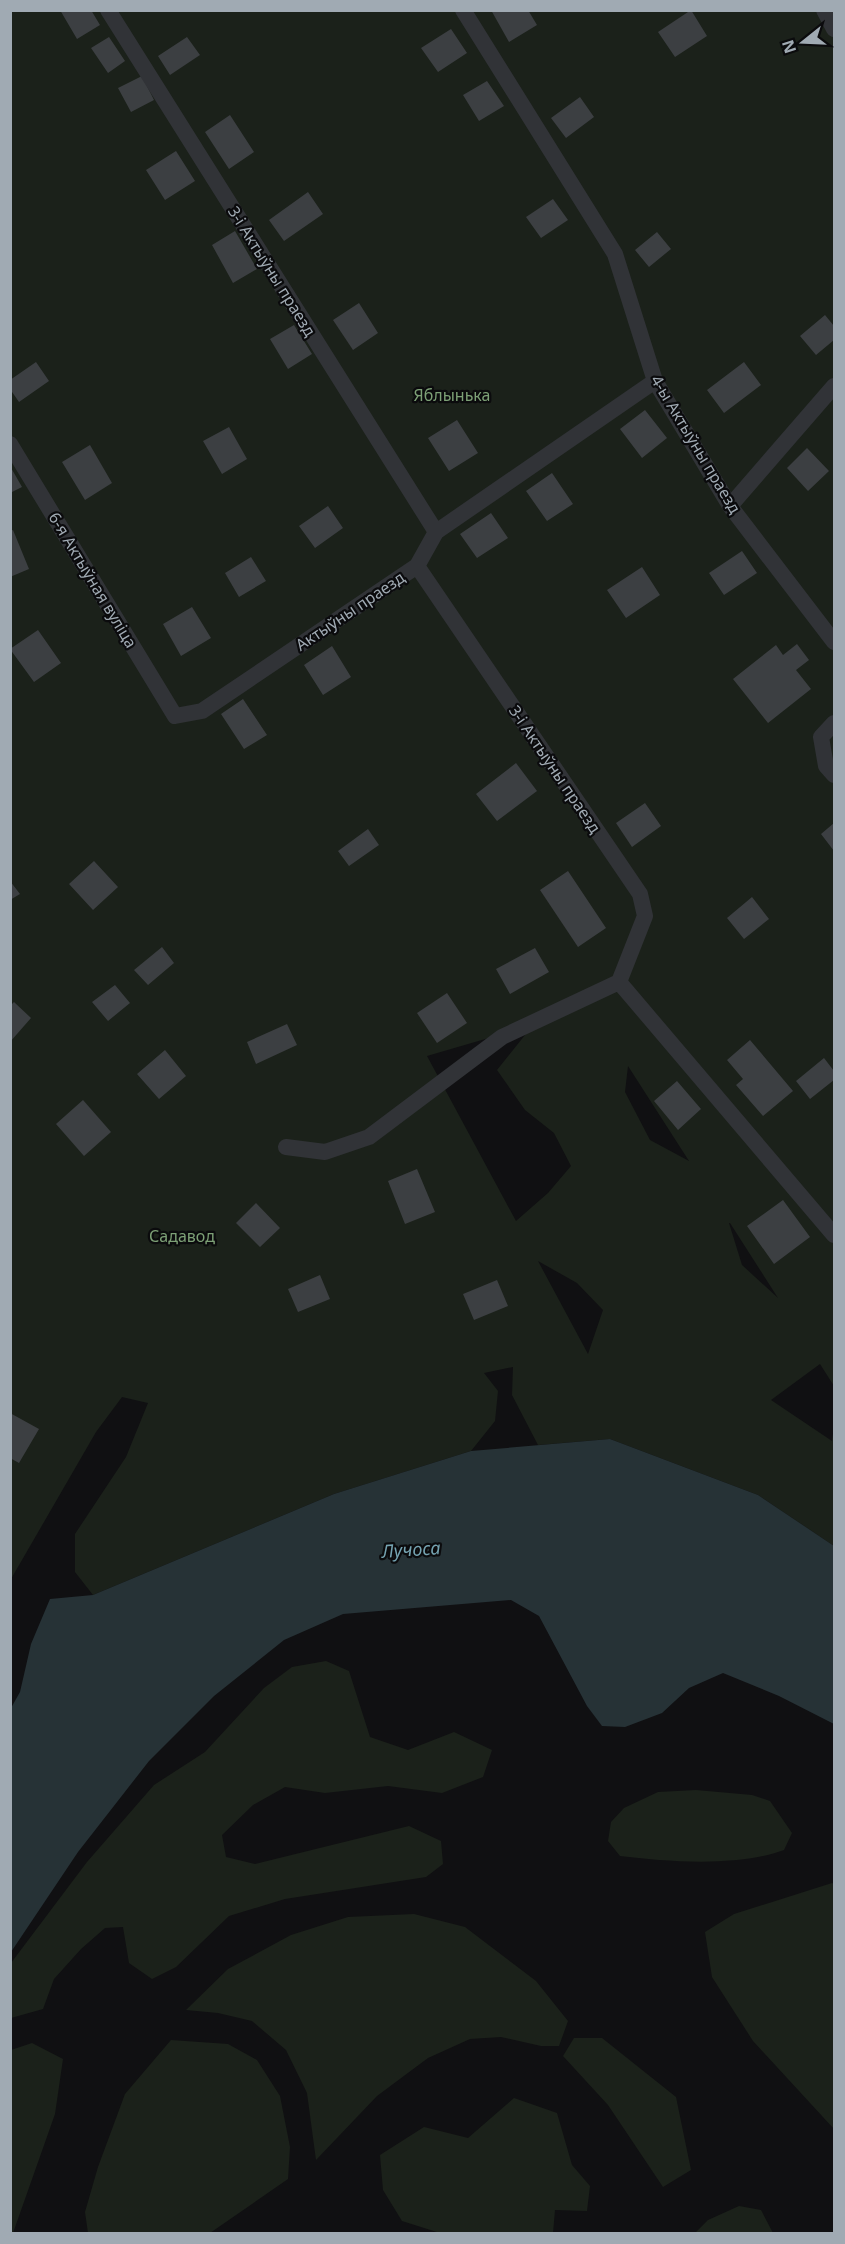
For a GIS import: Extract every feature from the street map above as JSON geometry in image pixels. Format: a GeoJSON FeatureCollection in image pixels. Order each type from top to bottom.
{"type":"FeatureCollection","features":[{"type":"Feature","properties":{"kind":"lane","name":"3-і Актыўны праезд"},"geometry":{"type":"LineString","coordinates":[[108,10],[436,532]]}},
{"type":"Feature","properties":{"kind":"lane","name":"4-ы Актыўны праезд"},"geometry":{"type":"LineString","coordinates":[[463,10],[615,255],[655,381],[730,506],[834,642]]}},
{"type":"Feature","properties":{"kind":"lane"},"geometry":{"type":"LineString","coordinates":[[824,10],[834,29]]}},
{"type":"Feature","properties":{"kind":"lane","name":"Актыўны праезд"},"geometry":{"type":"LineString","coordinates":[[175,716],[202,711],[417,567],[436,532],[655,381]]}},
{"type":"Feature","properties":{"kind":"lane"},"geometry":{"type":"LineString","coordinates":[[730,506],[834,386]]}},
{"type":"Feature","properties":{"kind":"lane","name":"6-я Актыўная вуліца"},"geometry":{"type":"LineString","coordinates":[[10,444],[175,716]]}},
{"type":"Feature","properties":{"kind":"lane","name":"3-і Актыўны праезд"},"geometry":{"type":"LineString","coordinates":[[417,567],[640,894],[645,916],[620,982]]}},
{"type":"Feature","properties":{"kind":"lane"},"geometry":{"type":"LineString","coordinates":[[834,723],[821,737],[826,766],[834,775]]}},
{"type":"Feature","properties":{"kind":"lane"},"geometry":{"type":"LineString","coordinates":[[286,1147],[325,1152],[369,1137],[502,1037],[620,982],[834,1234]]}},
{"type":"Feature","properties":{"kind":"green space","name":"Яблынька"},"geometry":{"type":"Polygon","coordinates":[[[11,11],[834,11],[834,1386],[820,1364],[771,1400],[832,1441],[834,1426],[834,1546],[758,1495],[610,1439],[538,1445],[512,1395],[513,1367],[484,1373],[498,1391],[495,1421],[471,1451],[334,1494],[93,1595],[75,1572],[75,1534],[126,1457],[148,1403],[122,1397],[96,1432],[11,1579],[11,11]],[[533,1025],[427,1056],[516,1221],[548,1193],[571,1166],[554,1133],[525,1110],[497,1070],[533,1025]],[[628,1066],[625,1092],[650,1140],[689,1161],[628,1066]],[[729,1223],[742,1265],[778,1298],[729,1223]],[[538,1261],[588,1354],[603,1310],[577,1283],[538,1261]]]}},
{"type":"Feature","properties":{"kind":"green space"},"geometry":{"type":"Polygon","coordinates":[[[326,1661],[349,1671],[370,1737],[408,1750],[454,1732],[492,1750],[483,1777],[442,1793],[388,1786],[325,1793],[285,1787],[253,1805],[222,1835],[226,1857],[255,1864],[409,1826],[441,1841],[443,1864],[426,1877],[285,1899],[229,1916],[176,1967],[152,1979],[129,1963],[123,1927],[105,1928],[81,1949],[54,1979],[43,2009],[11,2018],[11,1963],[87,1862],[154,1785],[205,1752],[264,1688],[292,1667],[326,1661]]]}},
{"type":"Feature","properties":{"kind":"green space"},"geometry":{"type":"Polygon","coordinates":[[[696,1790],[752,1795],[770,1801],[792,1833],[784,1850],[746,1859],[725,1861],[660,1860],[620,1856],[608,1841],[611,1822],[624,1808],[658,1792],[696,1790]]]}},
{"type":"Feature","properties":{"kind":"green space"},"geometry":{"type":"Polygon","coordinates":[[[834,1884],[834,2129],[753,2041],[712,1977],[705,1932],[734,1914],[834,1884]]]}},
{"type":"Feature","properties":{"kind":"green space"},"geometry":{"type":"Polygon","coordinates":[[[414,1914],[465,1927],[536,1981],[568,2021],[559,2046],[541,2046],[501,2037],[470,2039],[428,2058],[377,2096],[316,2160],[307,2093],[286,2050],[252,2021],[218,2013],[186,2010],[228,1969],[291,1935],[348,1917],[414,1914]]]}},
{"type":"Feature","properties":{"kind":"green space"},"geometry":{"type":"Polygon","coordinates":[[[574,2038],[602,2038],[676,2097],[691,2170],[663,2187],[608,2105],[563,2056],[574,2038]]]}},
{"type":"Feature","properties":{"kind":"green space"},"geometry":{"type":"Polygon","coordinates":[[[171,2040],[228,2044],[257,2060],[280,2096],[290,2147],[288,2179],[210,2233],[88,2233],[85,2212],[98,2167],[125,2094],[171,2040]]]}},
{"type":"Feature","properties":{"kind":"green space"},"geometry":{"type":"Polygon","coordinates":[[[32,2043],[63,2059],[55,2114],[13,2233],[11,2233],[11,2050],[32,2043]]]}},
{"type":"Feature","properties":{"kind":"green space"},"geometry":{"type":"Polygon","coordinates":[[[514,2098],[557,2113],[572,2165],[590,2186],[587,2211],[555,2210],[553,2233],[440,2233],[402,2221],[383,2190],[380,2155],[424,2127],[468,2138],[514,2098]]]}},
{"type":"Feature","properties":{"kind":"green space"},"geometry":{"type":"Polygon","coordinates":[[[739,2206],[761,2210],[773,2233],[695,2233],[708,2220],[739,2206]]]}},
{"type":"Feature","properties":{"kind":"water","name":"Лучоса"},"geometry":{"type":"Polygon","coordinates":[[[610,1439],[758,1495],[834,1546],[834,1724],[779,1696],[723,1673],[689,1688],[662,1713],[625,1727],[602,1726],[587,1706],[539,1616],[511,1600],[343,1614],[284,1640],[214,1696],[149,1761],[78,1852],[11,1952],[11,1708],[20,1692],[31,1644],[50,1599],[93,1595],[334,1494],[471,1451],[610,1439]]]}},
{"type":"Feature","properties":{"kind":"building"},"geometry":{"type":"Polygon","coordinates":[[[60,10],[91,10],[100,25],[77,39],[60,10]]]}},
{"type":"Feature","properties":{"kind":"building"},"geometry":{"type":"Polygon","coordinates":[[[491,10],[528,10],[537,25],[509,42],[491,10]]]}},
{"type":"Feature","properties":{"kind":"building"},"geometry":{"type":"Polygon","coordinates":[[[691,10],[707,36],[675,57],[658,32],[691,10]]]}},
{"type":"Feature","properties":{"kind":"building"},"geometry":{"type":"Polygon","coordinates":[[[451,29],[467,53],[438,72],[421,48],[451,29]]]}},
{"type":"Feature","properties":{"kind":"building"},"geometry":{"type":"Polygon","coordinates":[[[109,37],[125,61],[108,73],[91,48],[109,37]]]}},
{"type":"Feature","properties":{"kind":"building"},"geometry":{"type":"Polygon","coordinates":[[[187,37],[200,55],[170,75],[158,56],[187,37]]]}},
{"type":"Feature","properties":{"kind":"building"},"geometry":{"type":"Polygon","coordinates":[[[142,76],[154,100],[131,112],[118,88],[142,76]]]}},
{"type":"Feature","properties":{"kind":"building"},"geometry":{"type":"Polygon","coordinates":[[[487,81],[504,106],[479,121],[463,95],[487,81]]]}},
{"type":"Feature","properties":{"kind":"building"},"geometry":{"type":"Polygon","coordinates":[[[580,97],[594,117],[566,138],[551,118],[580,97]]]}},
{"type":"Feature","properties":{"kind":"building"},"geometry":{"type":"Polygon","coordinates":[[[230,115],[254,152],[229,169],[205,132],[230,115]]]}},
{"type":"Feature","properties":{"kind":"building"},"geometry":{"type":"Polygon","coordinates":[[[176,151],[195,181],[165,200],[146,170],[176,151]]]}},
{"type":"Feature","properties":{"kind":"building"},"geometry":{"type":"Polygon","coordinates":[[[308,192],[323,214],[284,241],[269,220],[308,192]]]}},
{"type":"Feature","properties":{"kind":"building"},"geometry":{"type":"Polygon","coordinates":[[[553,199],[568,220],[541,238],[526,217],[553,199]]]}},
{"type":"Feature","properties":{"kind":"building"},"geometry":{"type":"Polygon","coordinates":[[[235,231],[257,269],[233,283],[212,245],[235,231]]]}},
{"type":"Feature","properties":{"kind":"building"},"geometry":{"type":"Polygon","coordinates":[[[657,232],[671,249],[649,267],[635,250],[657,232]]]}},
{"type":"Feature","properties":{"kind":"building"},"geometry":{"type":"Polygon","coordinates":[[[359,303],[378,333],[353,350],[333,320],[359,303]]]}},
{"type":"Feature","properties":{"kind":"building"},"geometry":{"type":"Polygon","coordinates":[[[825,315],[834,326],[834,340],[816,355],[800,336],[825,315]]]}},
{"type":"Feature","properties":{"kind":"building"},"geometry":{"type":"Polygon","coordinates":[[[294,325],[312,354],[288,369],[270,339],[294,325]]]}},
{"type":"Feature","properties":{"kind":"building"},"geometry":{"type":"Polygon","coordinates":[[[36,362],[49,381],[19,402],[10,389],[10,380],[36,362]]]}},
{"type":"Feature","properties":{"kind":"building"},"geometry":{"type":"Polygon","coordinates":[[[744,362],[761,385],[724,413],[707,390],[744,362]]]}},
{"type":"Feature","properties":{"kind":"building"},"geometry":{"type":"Polygon","coordinates":[[[645,410],[667,438],[642,458],[620,429],[645,410]]]}},
{"type":"Feature","properties":{"kind":"building"},"geometry":{"type":"Polygon","coordinates":[[[457,420],[478,453],[449,471],[428,438],[457,420]]]}},
{"type":"Feature","properties":{"kind":"building"},"geometry":{"type":"Polygon","coordinates":[[[229,427],[247,459],[222,474],[203,441],[229,427]]]}},
{"type":"Feature","properties":{"kind":"building"},"geometry":{"type":"Polygon","coordinates":[[[90,445],[112,483],[85,500],[62,462],[90,445]]]}},
{"type":"Feature","properties":{"kind":"building"},"geometry":{"type":"Polygon","coordinates":[[[807,448],[829,471],[808,491],[787,468],[807,448]]]}},
{"type":"Feature","properties":{"kind":"building"},"geometry":{"type":"Polygon","coordinates":[[[10,466],[22,487],[10,493],[10,466]]]}},
{"type":"Feature","properties":{"kind":"building"},"geometry":{"type":"Polygon","coordinates":[[[552,473],[573,504],[547,521],[526,491],[552,473]]]}},
{"type":"Feature","properties":{"kind":"building"},"geometry":{"type":"Polygon","coordinates":[[[328,506],[343,528],[315,548],[299,526],[328,506]]]}},
{"type":"Feature","properties":{"kind":"building"},"geometry":{"type":"Polygon","coordinates":[[[491,513],[508,538],[477,558],[460,534],[491,513]]]}},
{"type":"Feature","properties":{"kind":"building"},"geometry":{"type":"Polygon","coordinates":[[[13,530],[29,569],[10,577],[10,531],[13,530]]]}},
{"type":"Feature","properties":{"kind":"building"},"geometry":{"type":"Polygon","coordinates":[[[742,551],[757,573],[724,595],[709,573],[742,551]]]}},
{"type":"Feature","properties":{"kind":"building"},"geometry":{"type":"Polygon","coordinates":[[[251,557],[266,581],[239,597],[225,573],[251,557]]]}},
{"type":"Feature","properties":{"kind":"building"},"geometry":{"type":"Polygon","coordinates":[[[642,567],[660,595],[626,618],[607,590],[642,567]]]}},
{"type":"Feature","properties":{"kind":"building"},"geometry":{"type":"Polygon","coordinates":[[[192,607],[211,638],[181,656],[163,624],[192,607]]]}},
{"type":"Feature","properties":{"kind":"building"},"geometry":{"type":"Polygon","coordinates":[[[38,630],[61,663],[34,682],[10,649],[38,630]]]}},
{"type":"Feature","properties":{"kind":"building"},"geometry":{"type":"Polygon","coordinates":[[[797,644],[809,660],[796,670],[811,689],[768,723],[733,679],[776,645],[783,655],[797,644]]]}},
{"type":"Feature","properties":{"kind":"building"},"geometry":{"type":"Polygon","coordinates":[[[332,646],[351,677],[323,695],[304,665],[332,646]]]}},
{"type":"Feature","properties":{"kind":"building"},"geometry":{"type":"Polygon","coordinates":[[[243,699],[267,735],[244,749],[221,714],[243,699]]]}},
{"type":"Feature","properties":{"kind":"building"},"geometry":{"type":"Polygon","coordinates":[[[516,763],[537,791],[497,821],[476,794],[516,763]]]}},
{"type":"Feature","properties":{"kind":"building"},"geometry":{"type":"Polygon","coordinates":[[[645,803],[661,826],[632,847],[616,823],[645,803]]]}},
{"type":"Feature","properties":{"kind":"building"},"geometry":{"type":"Polygon","coordinates":[[[834,823],[834,851],[821,834],[834,823]]]}},
{"type":"Feature","properties":{"kind":"building"},"geometry":{"type":"Polygon","coordinates":[[[368,829],[379,845],[349,866],[338,851],[368,829]]]}},
{"type":"Feature","properties":{"kind":"building"},"geometry":{"type":"Polygon","coordinates":[[[94,861],[118,887],[93,910],[69,884],[94,861]]]}},
{"type":"Feature","properties":{"kind":"building"},"geometry":{"type":"Polygon","coordinates":[[[568,871],[606,928],[578,947],[540,890],[568,871]]]}},
{"type":"Feature","properties":{"kind":"building"},"geometry":{"type":"Polygon","coordinates":[[[10,881],[20,894],[10,900],[10,881]]]}},
{"type":"Feature","properties":{"kind":"building"},"geometry":{"type":"Polygon","coordinates":[[[752,897],[769,919],[744,939],[727,918],[752,897]]]}},
{"type":"Feature","properties":{"kind":"building"},"geometry":{"type":"Polygon","coordinates":[[[162,947],[174,963],[148,985],[134,970],[162,947]]]}},
{"type":"Feature","properties":{"kind":"building"},"geometry":{"type":"Polygon","coordinates":[[[535,948],[549,972],[510,994],[496,969],[535,948]]]}},
{"type":"Feature","properties":{"kind":"building"},"geometry":{"type":"Polygon","coordinates":[[[115,985],[130,1003],[108,1021],[92,1002],[115,985]]]}},
{"type":"Feature","properties":{"kind":"building"},"geometry":{"type":"Polygon","coordinates":[[[447,993],[467,1023],[437,1043],[417,1013],[447,993]]]}},
{"type":"Feature","properties":{"kind":"building"},"geometry":{"type":"Polygon","coordinates":[[[14,1002],[31,1018],[10,1042],[10,1006],[14,1002]]]}},
{"type":"Feature","properties":{"kind":"building"},"geometry":{"type":"Polygon","coordinates":[[[287,1024],[297,1045],[256,1064],[247,1042],[287,1024]]]}},
{"type":"Feature","properties":{"kind":"building"},"geometry":{"type":"Polygon","coordinates":[[[750,1040],[793,1091],[763,1116],[736,1085],[743,1079],[727,1060],[750,1040]]]}},
{"type":"Feature","properties":{"kind":"building"},"geometry":{"type":"Polygon","coordinates":[[[165,1050],[186,1076],[159,1099],[137,1074],[165,1050]]]}},
{"type":"Feature","properties":{"kind":"building"},"geometry":{"type":"Polygon","coordinates":[[[824,1058],[834,1071],[834,1080],[810,1099],[796,1081],[824,1058]]]}},
{"type":"Feature","properties":{"kind":"building"},"geometry":{"type":"Polygon","coordinates":[[[677,1081],[701,1109],[678,1130],[654,1101],[677,1081]]]}},
{"type":"Feature","properties":{"kind":"building"},"geometry":{"type":"Polygon","coordinates":[[[83,1100],[111,1132],[84,1156],[56,1124],[83,1100]]]}},
{"type":"Feature","properties":{"kind":"building"},"geometry":{"type":"Polygon","coordinates":[[[417,1169],[435,1212],[405,1224],[388,1181],[417,1169]]]}},
{"type":"Feature","properties":{"kind":"building"},"geometry":{"type":"Polygon","coordinates":[[[783,1200],[810,1237],[774,1264],[747,1226],[783,1200]]]}},
{"type":"Feature","properties":{"kind":"building"},"geometry":{"type":"Polygon","coordinates":[[[256,1203],[280,1228],[260,1247],[236,1223],[256,1203]]]}},
{"type":"Feature","properties":{"kind":"building"},"geometry":{"type":"Polygon","coordinates":[[[320,1275],[330,1299],[298,1312],[288,1289],[320,1275]]]}},
{"type":"Feature","properties":{"kind":"building"},"geometry":{"type":"Polygon","coordinates":[[[497,1280],[508,1306],[474,1320],[463,1294],[497,1280]]]}},
{"type":"Feature","properties":{"kind":"building"},"geometry":{"type":"Polygon","coordinates":[[[10,1413],[39,1429],[19,1463],[10,1458],[10,1413]]]}},
{"type":"Feature","properties":{"kind":"park label","name":"Садавод"},"geometry":{"type":"Point","coordinates":[182,1236]}}]}
